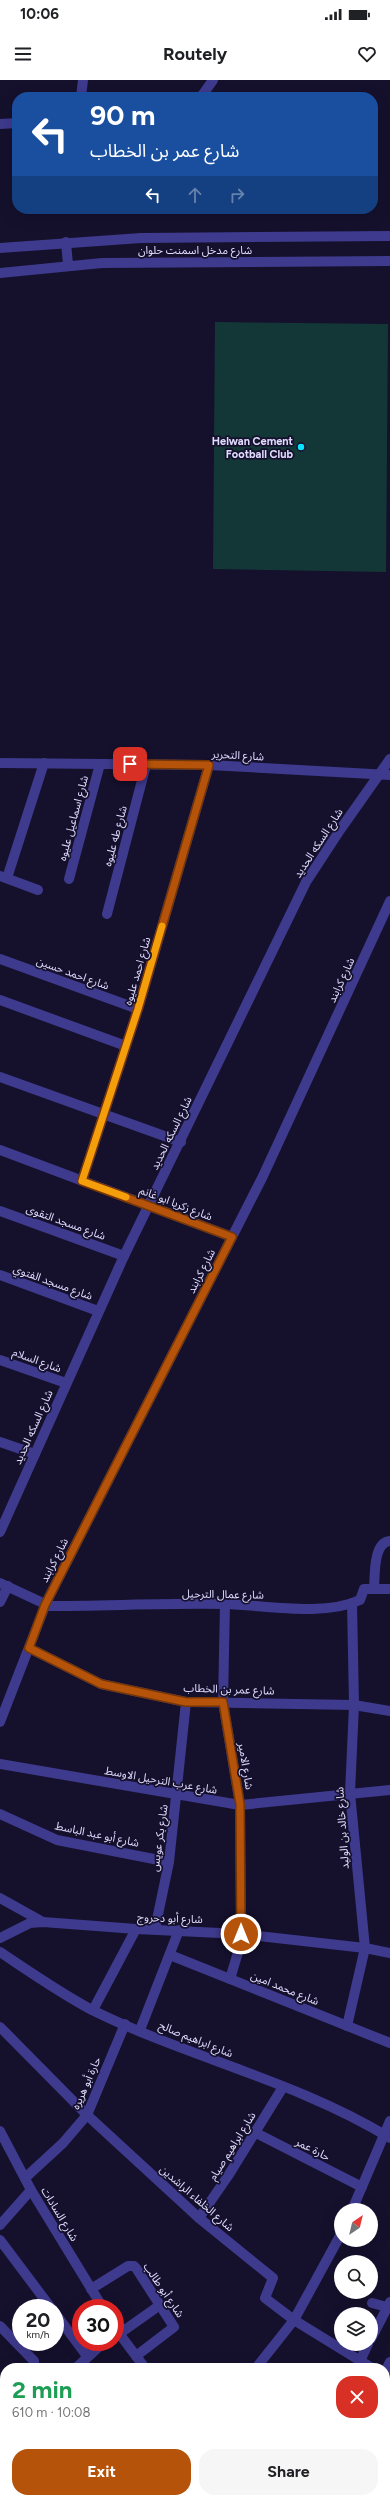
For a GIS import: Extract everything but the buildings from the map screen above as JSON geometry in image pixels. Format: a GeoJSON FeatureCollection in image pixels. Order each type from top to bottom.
{"type":"FeatureCollection","features":[{"type":"Feature","properties":{"kind":"street"},"geometry":{"type":"LineString","coordinates":[[82,92],[83,80]]}},
{"type":"Feature","properties":{"kind":"street"},"geometry":{"type":"LineString","coordinates":[[205,92],[213,80]]}},
{"type":"Feature","properties":{"kind":"street"},"geometry":{"type":"LineString","coordinates":[[0,117],[12,122]]}},
{"type":"Feature","properties":{"kind":"street"},"geometry":{"type":"LineString","coordinates":[[0,124],[12,123]]}},
{"type":"Feature","properties":{"kind":"street","name":"شارع مدخل اسمنت حلوان"},"geometry":{"type":"LineString","coordinates":[[0,248],[66,242],[141,238],[390,236]]}},
{"type":"Feature","properties":{"kind":"street"},"geometry":{"type":"LineString","coordinates":[[66,242],[68,265]]}},
{"type":"Feature","properties":{"kind":"street","name":"شارع مدخل اسمنت حلوان"},"geometry":{"type":"LineString","coordinates":[[0,273],[68,265],[390,261]]}},
{"type":"Feature","properties":{"kind":"street","name":"شارع السكه الحديد"},"geometry":{"type":"LineString","coordinates":[[0,1532],[98,1311],[306,882],[385,774],[390,760]]}},
{"type":"Feature","properties":{"kind":"street","name":"شارع التحرير"},"geometry":{"type":"LineString","coordinates":[[0,763],[209,765],[385,774]]}},
{"type":"Feature","properties":{"kind":"street"},"geometry":{"type":"LineString","coordinates":[[38,890],[3,877],[44,763]]}},
{"type":"Feature","properties":{"kind":"street","name":"شارع اسماعيل عليوه"},"geometry":{"type":"LineString","coordinates":[[69,879],[100,764]]}},
{"type":"Feature","properties":{"kind":"street","name":"شارع طه عليوه"},"geometry":{"type":"LineString","coordinates":[[107,914],[146,765]]}},
{"type":"Feature","properties":{"kind":"street","name":"شارع احمد عليوه"},"geometry":{"type":"LineString","coordinates":[[82,1181],[138,1009],[209,765]]}},
{"type":"Feature","properties":{"kind":"street","name":"شارع كرابند"},"geometry":{"type":"LineString","coordinates":[[45,1605],[267,1169],[390,901]]}},
{"type":"Feature","properties":{"kind":"street","name":"شارع احمد حسين"},"geometry":{"type":"LineString","coordinates":[[0,959],[138,1009]]}},
{"type":"Feature","properties":{"kind":"street"},"geometry":{"type":"LineString","coordinates":[[0,1000],[126,1046]]}},
{"type":"Feature","properties":{"kind":"street"},"geometry":{"type":"LineString","coordinates":[[0,1077],[180,1142]]}},
{"type":"Feature","properties":{"kind":"street","name":"شارع زكريا ابو غانم"},"geometry":{"type":"LineString","coordinates":[[0,1150],[232,1237]]}},
{"type":"Feature","properties":{"kind":"street","name":"شارع مسجد التقوى"},"geometry":{"type":"LineString","coordinates":[[0,1211],[124,1256]]}},
{"type":"Feature","properties":{"kind":"street","name":"شارع مسجد الفتوي"},"geometry":{"type":"LineString","coordinates":[[0,1275],[98,1311]]}},
{"type":"Feature","properties":{"kind":"street","name":"شارع السلام"},"geometry":{"type":"LineString","coordinates":[[0,1360],[66,1383]]}},
{"type":"Feature","properties":{"kind":"street"},"geometry":{"type":"LineString","coordinates":[[0,1442],[35,1454]]}},
{"type":"Feature","properties":{"kind":"street"},"geometry":{"type":"LineString","coordinates":[[374,1589],[378,1550],[382,1544],[390,1541]]}},
{"type":"Feature","properties":{"kind":"street"},"geometry":{"type":"LineString","coordinates":[[0,1602],[4,1584],[45,1605],[0,1722]]}},
{"type":"Feature","properties":{"kind":"street"},"geometry":{"type":"LineString","coordinates":[[352,1603],[360,1600],[363,1590],[390,1589]]}},
{"type":"Feature","properties":{"kind":"street","name":"شارع عمال الترحيل"},"geometry":{"type":"LineString","coordinates":[[45,1605],[225,1604],[305,1610],[352,1603]]}},
{"type":"Feature","properties":{"kind":"street","name":"شارع خالد بن الوليد"},"geometry":{"type":"LineString","coordinates":[[347,2026],[365,1948],[350,1793],[354,1705],[352,1603]]}},
{"type":"Feature","properties":{"kind":"street","name":"شارع الامير"},"geometry":{"type":"LineString","coordinates":[[225,1604],[223,1702],[240,1804],[241,1934],[239,1949],[230,1979]]}},
{"type":"Feature","properties":{"kind":"street","name":"شارع عمر بن الخطاب"},"geometry":{"type":"LineString","coordinates":[[29,1648],[101,1684],[186,1702],[354,1705],[390,1711]]}},
{"type":"Feature","properties":{"kind":"street","name":"شارع بكر عويس"},"geometry":{"type":"LineString","coordinates":[[156,1929],[169,1862],[186,1702]]}},
{"type":"Feature","properties":{"kind":"street","name":"شارع عرب الترحيل الاوسط"},"geometry":{"type":"LineString","coordinates":[[0,1764],[177,1796],[240,1804],[390,1790]]}},
{"type":"Feature","properties":{"kind":"street","name":"شارع أبو عبد الباسط"},"geometry":{"type":"LineString","coordinates":[[0,1814],[57,1840],[169,1862]]}},
{"type":"Feature","properties":{"kind":"street","name":"شارع أبو دحروج"},"geometry":{"type":"LineString","coordinates":[[0,1898],[43,1922]]}},
{"type":"Feature","properties":{"kind":"street","name":"شارع أبو دحروج"},"geometry":{"type":"LineString","coordinates":[[0,1938],[30,1923],[43,1922],[136,1929],[241,1934],[365,1948],[390,1953]]}},
{"type":"Feature","properties":{"kind":"street"},"geometry":{"type":"LineString","coordinates":[[93,2010],[136,1929]]}},
{"type":"Feature","properties":{"kind":"street"},"geometry":{"type":"LineString","coordinates":[[140,2030],[179,1930]]}},
{"type":"Feature","properties":{"kind":"street","name":"شارع ابراهيم صالح"},"geometry":{"type":"LineString","coordinates":[[0,1952],[62,1993],[93,2010],[283,2087],[346,2115],[387,2136]]}},
{"type":"Feature","properties":{"kind":"street","name":"شارع محمد امين"},"geometry":{"type":"LineString","coordinates":[[170,1955],[390,2043]]}},
{"type":"Feature","properties":{"kind":"street","name":"حارة أبو هريره"},"geometry":{"type":"LineString","coordinates":[[25,2178],[63,2143],[86,2115],[125,2024]]}},
{"type":"Feature","properties":{"kind":"street","name":"شارع الخلفاء الراشدين"},"geometry":{"type":"LineString","coordinates":[[0,2027],[86,2115],[199,2218],[273,2278],[265,2298],[294,2320],[363,2363]]}},
{"type":"Feature","properties":{"kind":"street","name":"شارع ابراهيم صيام"},"geometry":{"type":"LineString","coordinates":[[199,2218],[228,2176],[283,2087]]}},
{"type":"Feature","properties":{"kind":"street"},"geometry":{"type":"LineString","coordinates":[[355,2203],[387,2136],[390,2121]]}},
{"type":"Feature","properties":{"kind":"street","name":"شارع السادات"},"geometry":{"type":"LineString","coordinates":[[0,2131],[31,2190],[98,2299]]}},
{"type":"Feature","properties":{"kind":"street","name":"حارة عمر"},"geometry":{"type":"LineString","coordinates":[[254,2132],[362,2187]]}},
{"type":"Feature","properties":{"kind":"street"},"geometry":{"type":"LineString","coordinates":[[0,2225],[31,2190]]}},
{"type":"Feature","properties":{"kind":"street"},"geometry":{"type":"LineString","coordinates":[[0,2240],[44,2299]]}},
{"type":"Feature","properties":{"kind":"street"},"geometry":{"type":"LineString","coordinates":[[260,2363],[294,2320],[334,2247]]}},
{"type":"Feature","properties":{"kind":"street","name":"شارع أبو طالب"},"geometry":{"type":"LineString","coordinates":[[91,2288],[128,2266],[134,2266],[160,2305],[174,2328],[136,2356]]}},
{"type":"Feature","properties":{"kind":"street"},"geometry":{"type":"LineString","coordinates":[[372,2302],[389,2305],[378,2326]]}},
{"type":"Feature","properties":{"kind":"street"},"geometry":{"type":"LineString","coordinates":[[124,2327],[160,2305]]}},
{"type":"Feature","properties":{"kind":"street"},"geometry":{"type":"LineString","coordinates":[[0,2326],[34,2361],[34,2363]]}},
{"type":"Feature","properties":{"kind":"street"},"geometry":{"type":"LineString","coordinates":[[64,2326],[87,2356]]}},
{"type":"Feature","properties":{"kind":"street"},"geometry":{"type":"LineString","coordinates":[[124,2342],[141,2363]]}},
{"type":"Feature","properties":{"kind":"street"},"geometry":{"type":"LineString","coordinates":[[81,2363],[93,2351]]}},
{"type":"Feature","properties":{"kind":"street"},"geometry":{"type":"LineString","coordinates":[[360,2361],[365,2351]]}},
{"type":"Feature","properties":{"kind":"green space","name":"Helwan Cement Football Club"},"geometry":{"type":"Polygon","coordinates":[[[215,322],[388,324],[386,572],[213,569],[215,322]]]}},
{"type":"Feature","properties":{"kind":"slow traffic"},"geometry":{"type":"LineString","coordinates":[[126,1197],[82,1181],[138,1009],[162,926]]}},
{"type":"Feature","properties":{"kind":"place","name":"Helwan Cement Football Club"},"geometry":{"type":"Point","coordinates":[301,447]}},
{"type":"Feature","properties":{"kind":"route"},"geometry":{"type":"LineString","coordinates":[[130,764],[209,765],[138,1009],[82,1181],[232,1237],[45,1605],[29,1648],[101,1684],[186,1702],[223,1702],[240,1804],[241,1934]]}}]}
